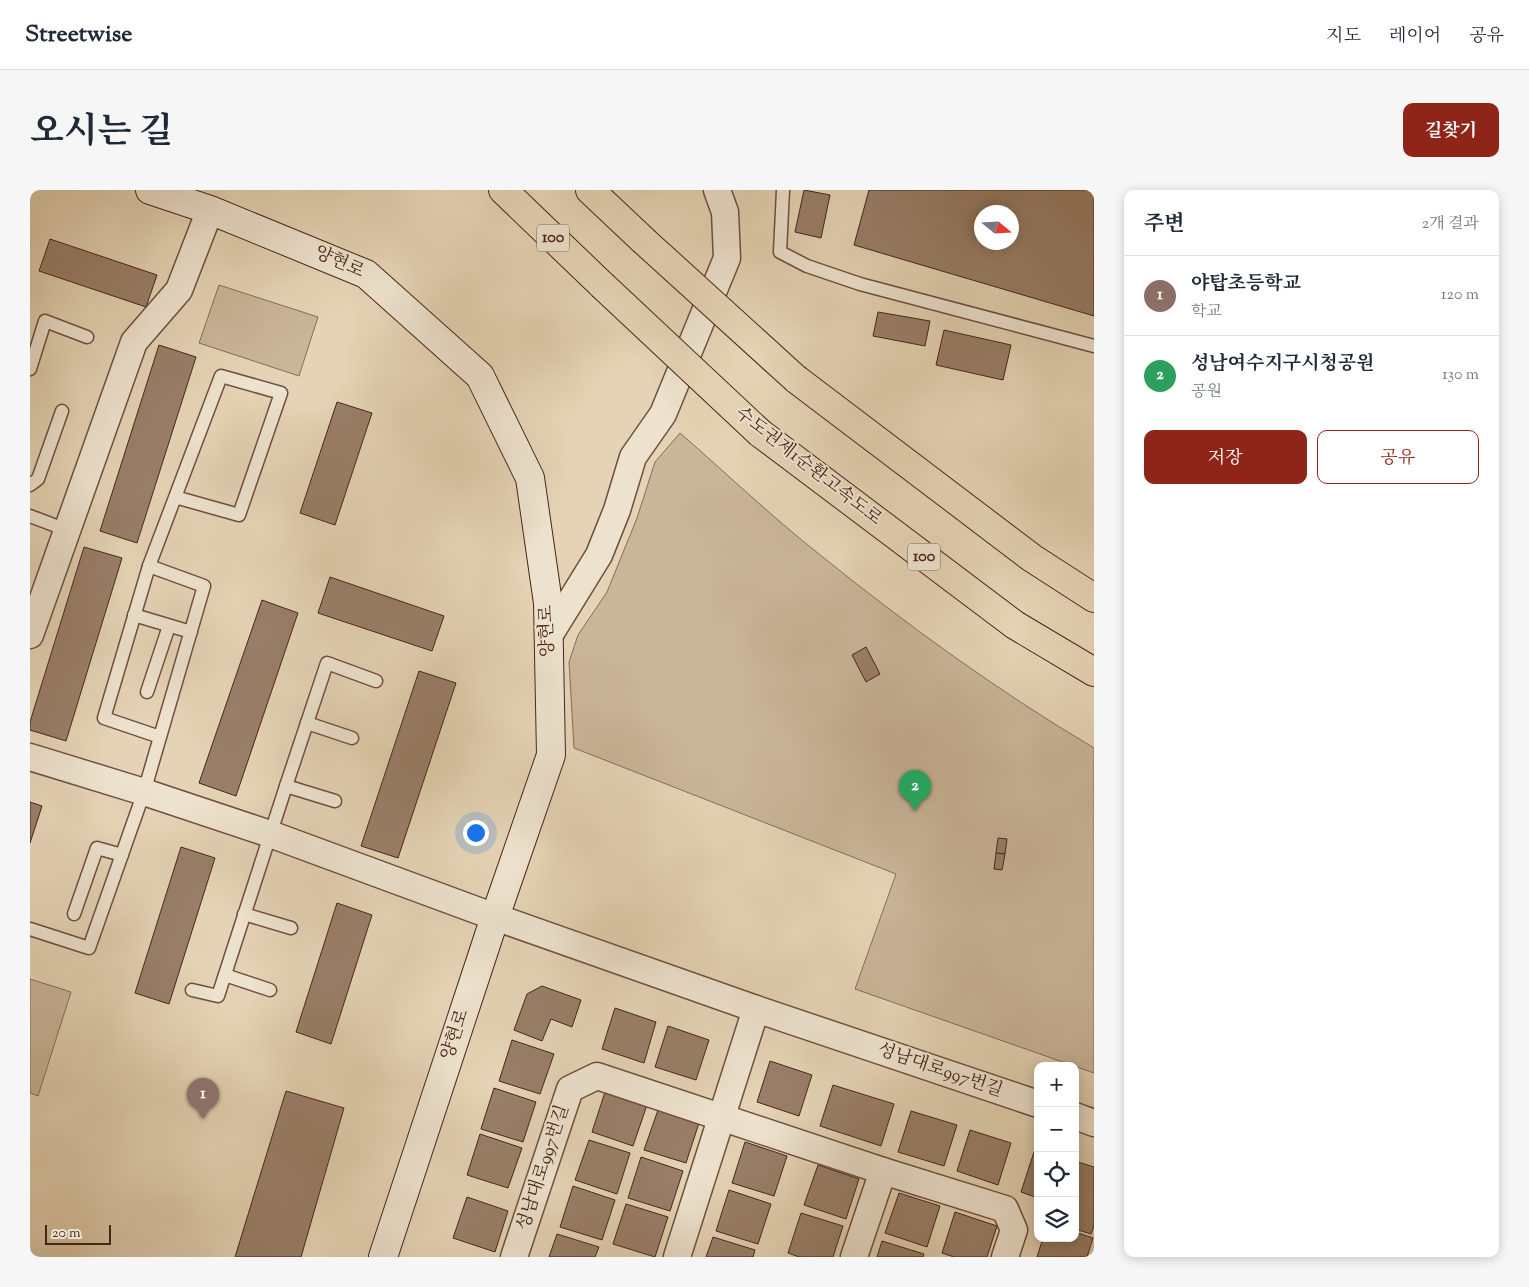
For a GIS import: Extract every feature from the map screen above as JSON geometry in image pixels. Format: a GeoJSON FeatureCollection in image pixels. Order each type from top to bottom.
{"type":"FeatureCollection","features":[{"type":"Feature","properties":{"kind":"highway","name":"수도권제1순환고속도로"},"geometry":{"type":"LineString","coordinates":[[503,190],[760,433],[1015,625],[1094,672]]}},
{"type":"Feature","properties":{"kind":"highway"},"geometry":{"type":"LineString","coordinates":[[590,190],[796,378],[1032,558],[1094,598]]}},
{"type":"Feature","properties":{"kind":"main road","name":"양현로"},"geometry":{"type":"LineString","coordinates":[[150,190],[210,210],[366,274],[480,376],[530,478],[548,603],[551,755],[495,917],[383,1257]]}},
{"type":"Feature","properties":{"kind":"street"},"geometry":{"type":"LineString","coordinates":[[549,636],[599,555],[617,510],[633,457],[663,414],[727,258],[725,212],[717,190]]}},
{"type":"Feature","properties":{"kind":"street"},"geometry":{"type":"LineString","coordinates":[[30,636],[134,342],[179,290],[210,210]]}},
{"type":"Feature","properties":{"kind":"street","name":"성남대로997번길"},"geometry":{"type":"LineString","coordinates":[[30,757],[270,834],[495,917],[756,1009],[1034,1103]]}},
{"type":"Feature","properties":{"kind":"street"},"geometry":{"type":"LineString","coordinates":[[677,1257],[756,1009]]}},
{"type":"Feature","properties":{"kind":"street","name":"성남대로997번길"},"geometry":{"type":"LineString","coordinates":[[514,1257],[570,1089],[597,1076],[1005,1209],[1014,1230],[1005,1257]]}},
{"type":"Feature","properties":{"kind":"street"},"geometry":{"type":"LineString","coordinates":[[1079,1117],[1094,1123]]}},
{"type":"Feature","properties":{"kind":"street"},"geometry":{"type":"LineString","coordinates":[[854,1257],[883,1170]]}},
{"type":"Feature","properties":{"kind":"lane"},"geometry":{"type":"LineString","coordinates":[[783,190],[780,252],[806,266],[860,284],[1094,346]]}},
{"type":"Feature","properties":{"kind":"lane"},"geometry":{"type":"LineString","coordinates":[[30,369],[45,321],[87,338]]}},
{"type":"Feature","properties":{"kind":"lane"},"geometry":{"type":"LineString","coordinates":[[160,737],[104,718],[148,566],[222,376],[281,393],[239,516],[175,497]]}},
{"type":"Feature","properties":{"kind":"lane"},"geometry":{"type":"LineString","coordinates":[[30,485],[38,479],[62,411]]}},
{"type":"Feature","properties":{"kind":"lane"},"geometry":{"type":"LineString","coordinates":[[30,516],[67,530]]}},
{"type":"Feature","properties":{"kind":"lane"},"geometry":{"type":"LineString","coordinates":[[30,929],[89,948],[144,792],[204,586],[148,566]]}},
{"type":"Feature","properties":{"kind":"lane"},"geometry":{"type":"LineString","coordinates":[[134,615],[191,632]]}},
{"type":"Feature","properties":{"kind":"lane"},"geometry":{"type":"LineString","coordinates":[[147,692],[169,626]]}},
{"type":"Feature","properties":{"kind":"lane"},"geometry":{"type":"LineString","coordinates":[[192,990],[218,996],[327,663],[376,680]]}},
{"type":"Feature","properties":{"kind":"lane"},"geometry":{"type":"LineString","coordinates":[[307,723],[352,738]]}},
{"type":"Feature","properties":{"kind":"lane"},"geometry":{"type":"LineString","coordinates":[[286,786],[335,801]]}},
{"type":"Feature","properties":{"kind":"lane"},"geometry":{"type":"LineString","coordinates":[[74,914],[97,848],[122,855]]}},
{"type":"Feature","properties":{"kind":"lane"},"geometry":{"type":"LineString","coordinates":[[244,914],[291,928]]}},
{"type":"Feature","properties":{"kind":"lane"},"geometry":{"type":"LineString","coordinates":[[225,975],[270,990]]}},
{"type":"Feature","properties":{"kind":"shaded area"},"geometry":{"type":"Polygon","coordinates":[[[219,285],[318,317],[299,376],[199,343],[219,285]]]}},
{"type":"Feature","properties":{"kind":"shaded area"},"geometry":{"type":"Polygon","coordinates":[[[680,433],[784,525],[886,606],[1023,704],[1094,748],[1094,1073],[1079,1068],[1079,1062],[1063,1062],[855,989],[896,874],[574,748],[569,662],[578,635],[607,592],[637,518],[655,462],[680,433]]]}},
{"type":"Feature","properties":{"kind":"shaded area"},"geometry":{"type":"Polygon","coordinates":[[[30,979],[71,992],[38,1096],[30,1093],[30,979]]]}},
{"type":"Feature","properties":{"kind":"building"},"geometry":{"type":"Polygon","coordinates":[[[804,190],[830,195],[821,238],[795,232],[804,190]]]}},
{"type":"Feature","properties":{"kind":"building"},"geometry":{"type":"Polygon","coordinates":[[[869,190],[1094,190],[1094,316],[854,245],[869,190]]]}},
{"type":"Feature","properties":{"kind":"building"},"geometry":{"type":"Polygon","coordinates":[[[50,239],[157,275],[146,307],[39,271],[50,239]]]}},
{"type":"Feature","properties":{"kind":"building"},"geometry":{"type":"Polygon","coordinates":[[[878,312],[930,321],[925,346],[873,336],[878,312]]]}},
{"type":"Feature","properties":{"kind":"building"},"geometry":{"type":"Polygon","coordinates":[[[944,330],[1011,345],[1003,380],[936,365],[944,330]]]}},
{"type":"Feature","properties":{"kind":"building"},"geometry":{"type":"Polygon","coordinates":[[[159,345],[196,357],[137,543],[100,531],[159,345]]]}},
{"type":"Feature","properties":{"kind":"building"},"geometry":{"type":"Polygon","coordinates":[[[337,402],[372,413],[335,525],[300,513],[337,402]]]}},
{"type":"Feature","properties":{"kind":"building"},"geometry":{"type":"Polygon","coordinates":[[[84,547],[122,558],[66,741],[30,730],[30,722],[84,547]]]}},
{"type":"Feature","properties":{"kind":"building"},"geometry":{"type":"Polygon","coordinates":[[[330,577],[444,616],[432,651],[318,613],[330,577]]]}},
{"type":"Feature","properties":{"kind":"building"},"geometry":{"type":"Polygon","coordinates":[[[262,600],[298,613],[236,796],[199,783],[262,600]]]}},
{"type":"Feature","properties":{"kind":"building"},"geometry":{"type":"Polygon","coordinates":[[[866,647],[880,674],[866,682],[852,655],[866,647]]]}},
{"type":"Feature","properties":{"kind":"building"},"geometry":{"type":"Polygon","coordinates":[[[419,671],[456,683],[398,858],[361,846],[419,671]]]}},
{"type":"Feature","properties":{"kind":"building"},"geometry":{"type":"Polygon","coordinates":[[[30,802],[42,806],[30,843],[30,802]]]}},
{"type":"Feature","properties":{"kind":"building"},"geometry":{"type":"Polygon","coordinates":[[[998,838],[1007,839],[1005,854],[996,853],[998,838]]]}},
{"type":"Feature","properties":{"kind":"building"},"geometry":{"type":"Polygon","coordinates":[[[181,847],[215,858],[169,1004],[135,993],[181,847]]]}},
{"type":"Feature","properties":{"kind":"building"},"geometry":{"type":"Polygon","coordinates":[[[996,853],[1005,854],[1002,870],[994,869],[996,853]]]}},
{"type":"Feature","properties":{"kind":"building"},"geometry":{"type":"Polygon","coordinates":[[[337,903],[372,915],[331,1044],[296,1032],[337,903]]]}},
{"type":"Feature","properties":{"kind":"building"},"geometry":{"type":"Polygon","coordinates":[[[542,986],[581,1000],[572,1027],[551,1019],[542,1041],[514,1030],[527,994],[542,986]]]}},
{"type":"Feature","properties":{"kind":"building"},"geometry":{"type":"Polygon","coordinates":[[[615,1008],[656,1022],[644,1063],[602,1049],[615,1008]]]}},
{"type":"Feature","properties":{"kind":"building"},"geometry":{"type":"Polygon","coordinates":[[[668,1026],[709,1040],[696,1080],[655,1067],[668,1026]]]}},
{"type":"Feature","properties":{"kind":"building"},"geometry":{"type":"Polygon","coordinates":[[[512,1040],[554,1054],[540,1094],[499,1081],[512,1040]]]}},
{"type":"Feature","properties":{"kind":"building"},"geometry":{"type":"Polygon","coordinates":[[[770,1061],[812,1075],[799,1116],[757,1102],[770,1061]]]}},
{"type":"Feature","properties":{"kind":"building"},"geometry":{"type":"Polygon","coordinates":[[[833,1085],[894,1104],[881,1146],[820,1126],[833,1085]]]}},
{"type":"Feature","properties":{"kind":"building"},"geometry":{"type":"Polygon","coordinates":[[[494,1088],[536,1102],[523,1142],[481,1129],[494,1088]]]}},
{"type":"Feature","properties":{"kind":"building"},"geometry":{"type":"Polygon","coordinates":[[[286,1091],[344,1108],[301,1257],[235,1257],[286,1091]]]}},
{"type":"Feature","properties":{"kind":"building"},"geometry":{"type":"Polygon","coordinates":[[[605,1092],[647,1105],[633,1146],[592,1132],[605,1092]]]}},
{"type":"Feature","properties":{"kind":"building"},"geometry":{"type":"Polygon","coordinates":[[[658,1110],[699,1123],[686,1163],[644,1150],[658,1110]]]}},
{"type":"Feature","properties":{"kind":"building"},"geometry":{"type":"Polygon","coordinates":[[[911,1111],[957,1125],[944,1166],[898,1152],[911,1111]]]}},
{"type":"Feature","properties":{"kind":"building"},"geometry":{"type":"Polygon","coordinates":[[[970,1130],[1011,1143],[998,1185],[957,1171],[970,1130]]]}},
{"type":"Feature","properties":{"kind":"building"},"geometry":{"type":"Polygon","coordinates":[[[480,1134],[522,1148],[508,1188],[467,1175],[480,1134]]]}},
{"type":"Feature","properties":{"kind":"building"},"geometry":{"type":"Polygon","coordinates":[[[589,1140],[630,1153],[617,1194],[575,1180],[589,1140]]]}},
{"type":"Feature","properties":{"kind":"building"},"geometry":{"type":"Polygon","coordinates":[[[745,1142],[787,1156],[774,1196],[732,1183],[745,1142]]]}},
{"type":"Feature","properties":{"kind":"building"},"geometry":{"type":"Polygon","coordinates":[[[1034,1152],[1034,1197],[1021,1192],[1034,1152]]]}},
{"type":"Feature","properties":{"kind":"building"},"geometry":{"type":"Polygon","coordinates":[[[641,1157],[683,1171],[670,1211],[628,1198],[641,1157]]]}},
{"type":"Feature","properties":{"kind":"building"},"geometry":{"type":"Polygon","coordinates":[[[1079,1162],[1094,1167],[1094,1226],[1091,1234],[1079,1230],[1079,1162]]]}},
{"type":"Feature","properties":{"kind":"building"},"geometry":{"type":"Polygon","coordinates":[[[818,1165],[859,1179],[846,1219],[804,1205],[818,1165]]]}},
{"type":"Feature","properties":{"kind":"building"},"geometry":{"type":"Polygon","coordinates":[[[573,1186],[615,1200],[602,1240],[560,1227],[573,1186]]]}},
{"type":"Feature","properties":{"kind":"building"},"geometry":{"type":"Polygon","coordinates":[[[729,1190],[771,1204],[758,1244],[716,1231],[729,1190]]]}},
{"type":"Feature","properties":{"kind":"building"},"geometry":{"type":"Polygon","coordinates":[[[899,1193],[940,1206],[927,1247],[885,1233],[899,1193]]]}},
{"type":"Feature","properties":{"kind":"building"},"geometry":{"type":"Polygon","coordinates":[[[467,1197],[508,1211],[495,1252],[453,1238],[467,1197]]]}},
{"type":"Feature","properties":{"kind":"building"},"geometry":{"type":"Polygon","coordinates":[[[626,1204],[668,1217],[655,1257],[613,1244],[626,1204]]]}},
{"type":"Feature","properties":{"kind":"building"},"geometry":{"type":"Polygon","coordinates":[[[955,1212],[997,1226],[987,1257],[954,1257],[942,1253],[955,1212]]]}},
{"type":"Feature","properties":{"kind":"building"},"geometry":{"type":"Polygon","coordinates":[[[801,1213],[843,1226],[833,1257],[799,1257],[788,1253],[801,1213]]]}},
{"type":"Feature","properties":{"kind":"building"},"geometry":{"type":"Polygon","coordinates":[[[1079,1233],[1093,1238],[1087,1257],[1037,1257],[1042,1242],[1079,1242],[1079,1233]]]}},
{"type":"Feature","properties":{"kind":"building"},"geometry":{"type":"Polygon","coordinates":[[[557,1234],[599,1247],[595,1257],[549,1257],[557,1234]]]}},
{"type":"Feature","properties":{"kind":"building"},"geometry":{"type":"Polygon","coordinates":[[[713,1237],[755,1250],[753,1257],[706,1257],[713,1237]]]}},
{"type":"Feature","properties":{"kind":"building"},"geometry":{"type":"Polygon","coordinates":[[[882,1241],[924,1254],[923,1257],[877,1257],[882,1241]]]}},
{"type":"Feature","properties":{"kind":"place","name":"성남여수지구시청공원"},"geometry":{"type":"Point","coordinates":[915,811]}},
{"type":"Feature","properties":{"kind":"place","name":"야탑초등학교"},"geometry":{"type":"Point","coordinates":[203,1119]}}]}
